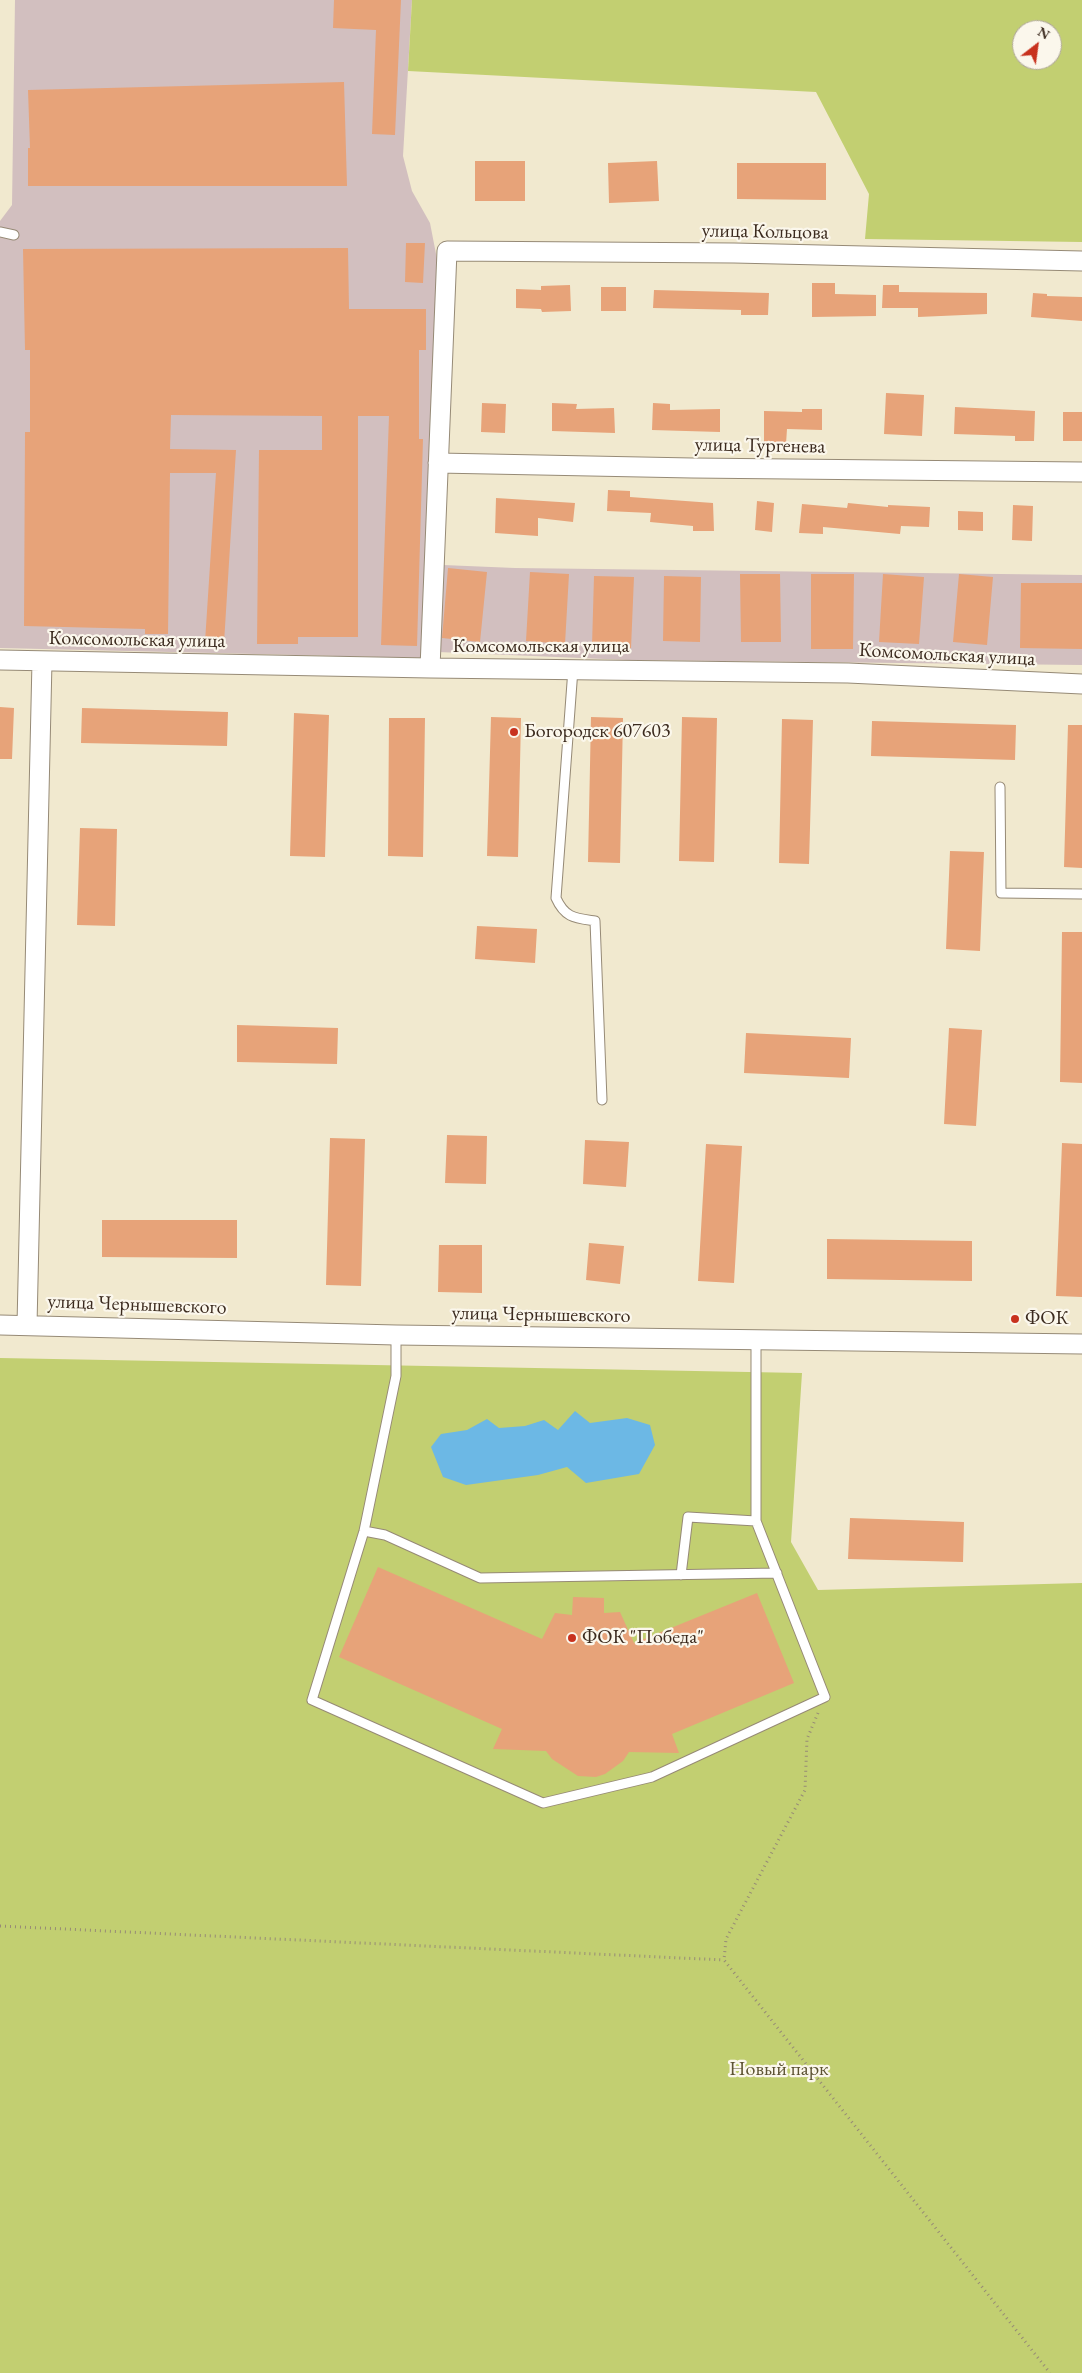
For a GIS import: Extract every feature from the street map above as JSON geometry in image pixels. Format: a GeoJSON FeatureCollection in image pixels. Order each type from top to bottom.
{"type":"FeatureCollection","features":[{"type":"Feature","properties":{"kind":"street","name":"улица Кольцова"},"geometry":{"type":"LineString","coordinates":[[438,462],[447,251],[744,253],[1082,260]]}},
{"type":"Feature","properties":{"kind":"street","name":"улица Тургенева"},"geometry":{"type":"LineString","coordinates":[[438,462],[692,468],[1082,472]]}},
{"type":"Feature","properties":{"kind":"street"},"geometry":{"type":"LineString","coordinates":[[430,668],[438,462]]}},
{"type":"Feature","properties":{"kind":"street","name":"Комсомольская улица"},"geometry":{"type":"LineString","coordinates":[[0,660],[848,673],[1082,684]]}},
{"type":"Feature","properties":{"kind":"street"},"geometry":{"type":"LineString","coordinates":[[27,1325],[42,661]]}},
{"type":"Feature","properties":{"kind":"street","name":"улица Чернышевского"},"geometry":{"type":"LineString","coordinates":[[0,1325],[396,1335],[1082,1344]]}},
{"type":"Feature","properties":{"kind":"lane"},"geometry":{"type":"LineString","coordinates":[[0,232],[14,235]]}},
{"type":"Feature","properties":{"kind":"lane"},"geometry":{"type":"LineString","coordinates":[[573,670],[556,898],[562,911],[576,919],[596,922],[602,1100]]}},
{"type":"Feature","properties":{"kind":"lane"},"geometry":{"type":"LineString","coordinates":[[1000,787],[1000,892],[1082,894]]}},
{"type":"Feature","properties":{"kind":"lane"},"geometry":{"type":"LineString","coordinates":[[396,1335],[396,1376],[364,1531],[312,1700],[543,1803],[652,1777],[826,1697],[756,1521],[756,1341]]}},
{"type":"Feature","properties":{"kind":"lane"},"geometry":{"type":"LineString","coordinates":[[681,1575],[688,1517],[756,1521]]}},
{"type":"Feature","properties":{"kind":"lane"},"geometry":{"type":"LineString","coordinates":[[364,1531],[385,1535],[480,1578],[777,1573]]}},
{"type":"Feature","properties":{"kind":"path"},"geometry":{"type":"LineString","coordinates":[[826,1697],[807,1739],[805,1790],[726,1939],[724,1960],[1050,2373]]}},
{"type":"Feature","properties":{"kind":"path"},"geometry":{"type":"LineString","coordinates":[[0,1926],[724,1960]]}},
{"type":"Feature","properties":{"kind":"shaded area"},"geometry":{"type":"Polygon","coordinates":[[[15,0],[412,0],[403,156],[412,191],[430,223],[437,259],[424,658],[0,648],[0,221],[12,205],[15,0]]]}},
{"type":"Feature","properties":{"kind":"shaded area"},"geometry":{"type":"Polygon","coordinates":[[[443,565],[515,568],[1082,575],[1082,665],[628,660],[438,652],[443,565]]]}},
{"type":"Feature","properties":{"kind":"green space"},"geometry":{"type":"Polygon","coordinates":[[[412,0],[1082,0],[1082,242],[865,239],[869,194],[816,92],[408,71],[412,0]]]}},
{"type":"Feature","properties":{"kind":"green space","name":"Новый парк"},"geometry":{"type":"Polygon","coordinates":[[[0,1358],[802,1373],[791,1542],[818,1590],[1082,1583],[1082,2373],[0,2373],[0,1358]]]}},
{"type":"Feature","properties":{"kind":"water"},"geometry":{"type":"Polygon","coordinates":[[[575,1411],[590,1423],[627,1418],[650,1425],[655,1445],[639,1474],[586,1483],[567,1467],[538,1475],[466,1485],[443,1477],[431,1447],[441,1434],[467,1430],[487,1419],[499,1428],[525,1426],[544,1420],[558,1430],[575,1411]]]}},
{"type":"Feature","properties":{"kind":"building"},"geometry":{"type":"Polygon","coordinates":[[[334,0],[401,0],[395,135],[372,134],[376,30],[333,28],[334,0]]]}},
{"type":"Feature","properties":{"kind":"building"},"geometry":{"type":"Polygon","coordinates":[[[344,82],[347,186],[28,186],[28,148],[30,148],[28,90],[344,82]]]}},
{"type":"Feature","properties":{"kind":"building"},"geometry":{"type":"Polygon","coordinates":[[[475,161],[525,161],[525,201],[475,201],[475,161]]]}},
{"type":"Feature","properties":{"kind":"building"},"geometry":{"type":"Polygon","coordinates":[[[657,161],[659,201],[609,203],[608,163],[657,161]]]}},
{"type":"Feature","properties":{"kind":"building"},"geometry":{"type":"Polygon","coordinates":[[[737,163],[826,163],[826,200],[737,199],[737,163]]]}},
{"type":"Feature","properties":{"kind":"building"},"geometry":{"type":"Polygon","coordinates":[[[406,243],[425,243],[423,283],[405,282],[406,243]]]}},
{"type":"Feature","properties":{"kind":"building"},"geometry":{"type":"Polygon","coordinates":[[[348,248],[349,309],[426,309],[426,350],[419,350],[419,439],[423,439],[417,646],[381,645],[389,416],[358,416],[358,637],[298,637],[298,644],[257,644],[259,450],[322,450],[322,416],[171,415],[170,449],[236,450],[224,643],[205,642],[216,473],[170,473],[168,634],[145,634],[145,629],[24,626],[25,432],[30,432],[30,350],[25,350],[23,249],[348,248]]]}},
{"type":"Feature","properties":{"kind":"building"},"geometry":{"type":"Polygon","coordinates":[[[812,283],[835,283],[835,294],[876,295],[876,316],[812,317],[812,283]]]}},
{"type":"Feature","properties":{"kind":"building"},"geometry":{"type":"Polygon","coordinates":[[[570,285],[571,311],[542,312],[541,309],[516,308],[516,289],[541,290],[541,286],[570,285]]]}},
{"type":"Feature","properties":{"kind":"building"},"geometry":{"type":"Polygon","coordinates":[[[883,285],[899,285],[899,292],[987,293],[987,314],[918,317],[918,308],[882,308],[883,285]]]}},
{"type":"Feature","properties":{"kind":"building"},"geometry":{"type":"Polygon","coordinates":[[[601,287],[626,287],[626,311],[601,311],[601,287]]]}},
{"type":"Feature","properties":{"kind":"building"},"geometry":{"type":"Polygon","coordinates":[[[654,290],[769,293],[768,315],[741,315],[741,310],[653,308],[654,290]]]}},
{"type":"Feature","properties":{"kind":"building"},"geometry":{"type":"Polygon","coordinates":[[[1033,293],[1047,294],[1047,296],[1082,297],[1082,321],[1031,317],[1033,293]]]}},
{"type":"Feature","properties":{"kind":"building"},"geometry":{"type":"Polygon","coordinates":[[[886,393],[924,395],[922,436],[884,434],[886,393]]]}},
{"type":"Feature","properties":{"kind":"building"},"geometry":{"type":"Polygon","coordinates":[[[482,403],[506,404],[505,433],[481,432],[482,403]]]}},
{"type":"Feature","properties":{"kind":"building"},"geometry":{"type":"Polygon","coordinates":[[[552,403],[577,404],[576,409],[614,408],[615,433],[552,431],[552,403]]]}},
{"type":"Feature","properties":{"kind":"building"},"geometry":{"type":"Polygon","coordinates":[[[653,403],[670,404],[670,410],[720,409],[720,432],[652,430],[653,403]]]}},
{"type":"Feature","properties":{"kind":"building"},"geometry":{"type":"Polygon","coordinates":[[[955,407],[1035,411],[1034,441],[1015,441],[1015,436],[954,434],[955,407]]]}},
{"type":"Feature","properties":{"kind":"building"},"geometry":{"type":"Polygon","coordinates":[[[802,409],[822,409],[822,430],[787,429],[786,444],[764,444],[764,411],[802,412],[802,409]]]}},
{"type":"Feature","properties":{"kind":"building"},"geometry":{"type":"Polygon","coordinates":[[[1063,412],[1082,412],[1082,441],[1063,441],[1063,412]]]}},
{"type":"Feature","properties":{"kind":"building"},"geometry":{"type":"Polygon","coordinates":[[[608,490],[630,491],[630,497],[713,503],[714,531],[693,531],[693,526],[650,522],[651,513],[607,511],[608,490]]]}},
{"type":"Feature","properties":{"kind":"building"},"geometry":{"type":"Polygon","coordinates":[[[496,498],[575,503],[573,522],[538,518],[538,536],[495,533],[496,498]]]}},
{"type":"Feature","properties":{"kind":"building"},"geometry":{"type":"Polygon","coordinates":[[[757,501],[774,503],[772,532],[755,530],[757,501]]]}},
{"type":"Feature","properties":{"kind":"building"},"geometry":{"type":"Polygon","coordinates":[[[848,503],[888,507],[888,505],[930,507],[929,527],[901,526],[900,534],[823,527],[823,534],[799,533],[802,504],[847,508],[848,503]]]}},
{"type":"Feature","properties":{"kind":"building"},"geometry":{"type":"Polygon","coordinates":[[[1013,505],[1033,506],[1032,541],[1012,540],[1013,505]]]}},
{"type":"Feature","properties":{"kind":"building"},"geometry":{"type":"Polygon","coordinates":[[[958,511],[983,512],[983,531],[958,530],[958,511]]]}},
{"type":"Feature","properties":{"kind":"building"},"geometry":{"type":"Polygon","coordinates":[[[448,568],[487,572],[480,642],[442,638],[448,568]]]}},
{"type":"Feature","properties":{"kind":"building"},"geometry":{"type":"Polygon","coordinates":[[[530,572],[569,574],[565,644],[526,641],[530,572]]]}},
{"type":"Feature","properties":{"kind":"building"},"geometry":{"type":"Polygon","coordinates":[[[740,574],[780,574],[781,642],[741,642],[740,574]]]}},
{"type":"Feature","properties":{"kind":"building"},"geometry":{"type":"Polygon","coordinates":[[[811,574],[854,574],[853,649],[811,649],[811,574]]]}},
{"type":"Feature","properties":{"kind":"building"},"geometry":{"type":"Polygon","coordinates":[[[883,574],[924,577],[919,644],[879,642],[883,574]]]}},
{"type":"Feature","properties":{"kind":"building"},"geometry":{"type":"Polygon","coordinates":[[[959,574],[993,577],[987,645],[953,642],[959,574]]]}},
{"type":"Feature","properties":{"kind":"building"},"geometry":{"type":"Polygon","coordinates":[[[594,576],[634,577],[631,648],[592,646],[594,576]]]}},
{"type":"Feature","properties":{"kind":"building"},"geometry":{"type":"Polygon","coordinates":[[[664,576],[701,577],[700,642],[663,641],[664,576]]]}},
{"type":"Feature","properties":{"kind":"building"},"geometry":{"type":"Polygon","coordinates":[[[1021,583],[1082,583],[1082,649],[1020,648],[1021,583]]]}},
{"type":"Feature","properties":{"kind":"building"},"geometry":{"type":"Polygon","coordinates":[[[0,707],[14,708],[12,759],[0,759],[0,707]]]}},
{"type":"Feature","properties":{"kind":"building"},"geometry":{"type":"Polygon","coordinates":[[[82,708],[228,712],[227,746],[81,743],[82,708]]]}},
{"type":"Feature","properties":{"kind":"building"},"geometry":{"type":"Polygon","coordinates":[[[294,713],[329,715],[325,857],[290,856],[294,713]]]}},
{"type":"Feature","properties":{"kind":"building"},"geometry":{"type":"Polygon","coordinates":[[[491,717],[521,718],[518,857],[487,856],[491,717]]]}},
{"type":"Feature","properties":{"kind":"building"},"geometry":{"type":"Polygon","coordinates":[[[591,717],[623,718],[620,863],[588,862],[591,717]]]}},
{"type":"Feature","properties":{"kind":"building"},"geometry":{"type":"Polygon","coordinates":[[[682,717],[717,718],[714,862],[679,861],[682,717]]]}},
{"type":"Feature","properties":{"kind":"building"},"geometry":{"type":"Polygon","coordinates":[[[389,718],[425,718],[423,857],[388,856],[389,718]]]}},
{"type":"Feature","properties":{"kind":"building"},"geometry":{"type":"Polygon","coordinates":[[[782,719],[813,720],[809,864],[779,863],[782,719]]]}},
{"type":"Feature","properties":{"kind":"building"},"geometry":{"type":"Polygon","coordinates":[[[872,721],[1016,725],[1015,760],[871,756],[872,721]]]}},
{"type":"Feature","properties":{"kind":"building"},"geometry":{"type":"Polygon","coordinates":[[[1068,725],[1082,725],[1082,868],[1064,867],[1068,725]]]}},
{"type":"Feature","properties":{"kind":"building"},"geometry":{"type":"Polygon","coordinates":[[[80,828],[117,829],[115,926],[77,925],[80,828]]]}},
{"type":"Feature","properties":{"kind":"building"},"geometry":{"type":"Polygon","coordinates":[[[950,851],[984,852],[980,951],[946,949],[950,851]]]}},
{"type":"Feature","properties":{"kind":"building"},"geometry":{"type":"Polygon","coordinates":[[[477,926],[537,929],[535,963],[475,959],[477,926]]]}},
{"type":"Feature","properties":{"kind":"building"},"geometry":{"type":"Polygon","coordinates":[[[1062,932],[1082,932],[1082,1083],[1060,1082],[1062,932]]]}},
{"type":"Feature","properties":{"kind":"building"},"geometry":{"type":"Polygon","coordinates":[[[237,1025],[338,1028],[337,1064],[237,1062],[237,1025]]]}},
{"type":"Feature","properties":{"kind":"building"},"geometry":{"type":"Polygon","coordinates":[[[949,1028],[982,1030],[976,1126],[944,1124],[949,1028]]]}},
{"type":"Feature","properties":{"kind":"building"},"geometry":{"type":"Polygon","coordinates":[[[746,1033],[851,1038],[849,1078],[744,1073],[746,1033]]]}},
{"type":"Feature","properties":{"kind":"building"},"geometry":{"type":"Polygon","coordinates":[[[447,1135],[487,1136],[486,1184],[445,1183],[447,1135]]]}},
{"type":"Feature","properties":{"kind":"building"},"geometry":{"type":"Polygon","coordinates":[[[330,1138],[365,1139],[361,1286],[326,1285],[330,1138]]]}},
{"type":"Feature","properties":{"kind":"building"},"geometry":{"type":"Polygon","coordinates":[[[585,1140],[629,1142],[626,1187],[583,1184],[585,1140]]]}},
{"type":"Feature","properties":{"kind":"building"},"geometry":{"type":"Polygon","coordinates":[[[1062,1143],[1082,1144],[1082,1297],[1056,1296],[1062,1143]]]}},
{"type":"Feature","properties":{"kind":"building"},"geometry":{"type":"Polygon","coordinates":[[[706,1144],[742,1146],[734,1283],[698,1281],[706,1144]]]}},
{"type":"Feature","properties":{"kind":"building"},"geometry":{"type":"Polygon","coordinates":[[[102,1220],[237,1220],[237,1258],[102,1257],[102,1220]]]}},
{"type":"Feature","properties":{"kind":"building"},"geometry":{"type":"Polygon","coordinates":[[[827,1239],[972,1241],[972,1281],[827,1279],[827,1239]]]}},
{"type":"Feature","properties":{"kind":"building"},"geometry":{"type":"Polygon","coordinates":[[[589,1243],[624,1246],[620,1284],[586,1280],[589,1243]]]}},
{"type":"Feature","properties":{"kind":"building"},"geometry":{"type":"Polygon","coordinates":[[[439,1245],[482,1245],[482,1293],[438,1292],[439,1245]]]}},
{"type":"Feature","properties":{"kind":"building"},"geometry":{"type":"Polygon","coordinates":[[[850,1518],[964,1522],[963,1562],[848,1559],[850,1518]]]}},
{"type":"Feature","properties":{"kind":"building"},"geometry":{"type":"Polygon","coordinates":[[[378,1567],[542,1639],[555,1613],[572,1615],[573,1597],[604,1598],[604,1613],[620,1612],[634,1643],[757,1593],[794,1683],[672,1734],[679,1753],[629,1752],[623,1761],[605,1774],[596,1777],[578,1776],[552,1759],[546,1751],[493,1749],[502,1729],[339,1657],[378,1567]]]}},
{"type":"Feature","properties":{"kind":"place","name":"Богородск 607603"},"geometry":{"type":"Point","coordinates":[514,732]}},
{"type":"Feature","properties":{"kind":"place","name":"ФОК"},"geometry":{"type":"Point","coordinates":[1015,1319]}},
{"type":"Feature","properties":{"kind":"place","name":"ФОК \"Победа\""},"geometry":{"type":"Point","coordinates":[572,1638]}}]}
